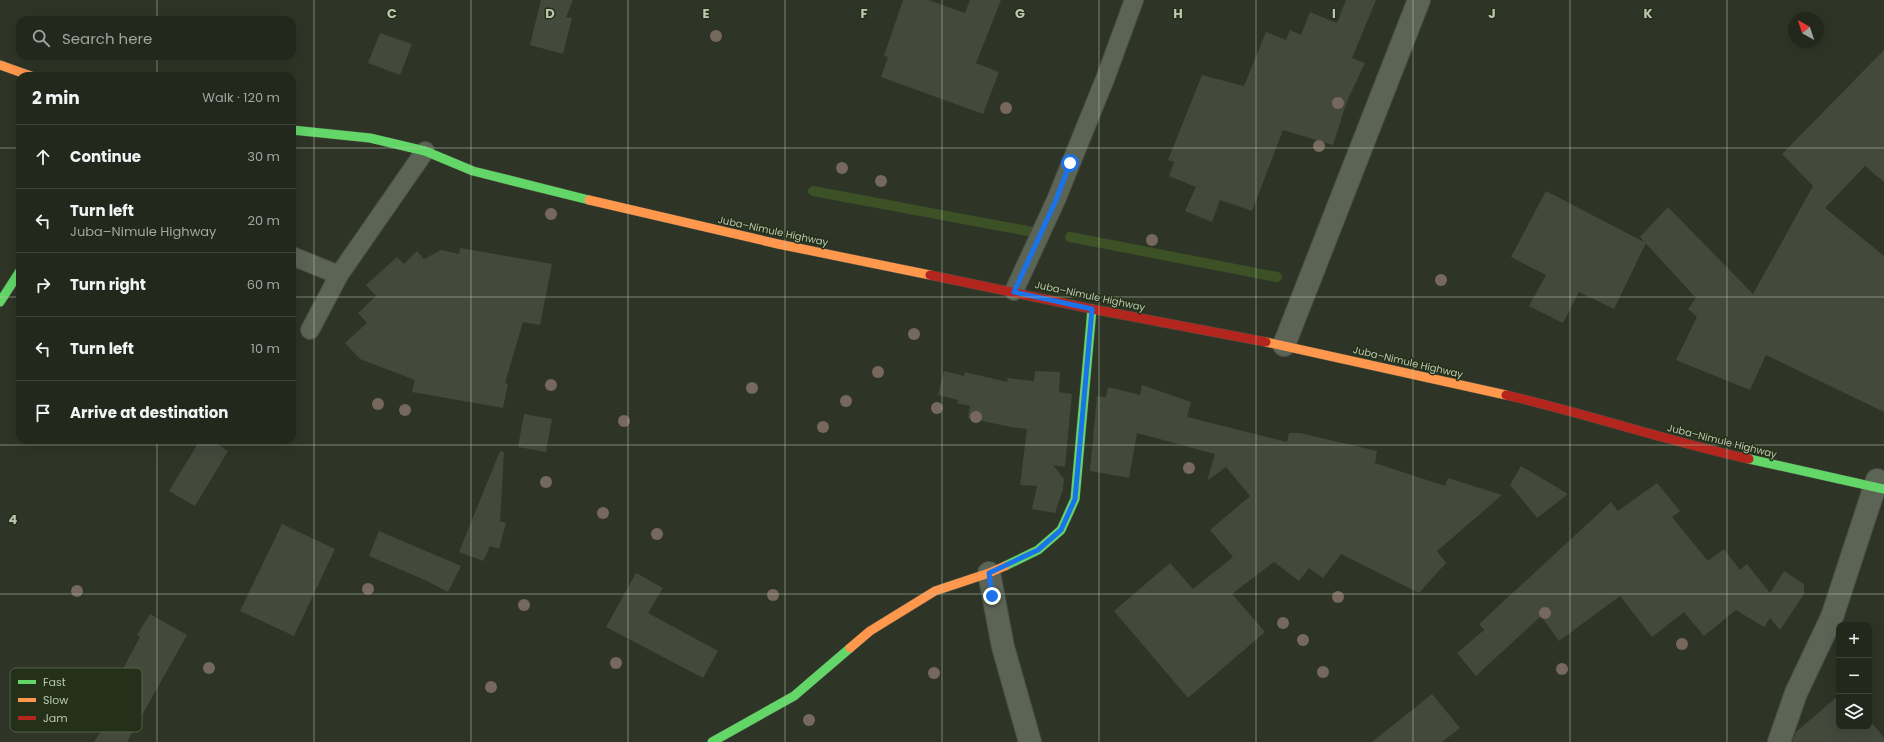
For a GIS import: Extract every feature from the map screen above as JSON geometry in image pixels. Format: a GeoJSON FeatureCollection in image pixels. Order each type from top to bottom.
{"type":"FeatureCollection","features":[{"type":"Feature","properties":{"kind":"main road"},"geometry":{"type":"LineString","coordinates":[[0,64],[21,72]]}},
{"type":"Feature","properties":{"kind":"main road","name":"Juba–Nimule Highway"},"geometry":{"type":"LineString","coordinates":[[296,130],[370,138],[425,151],[473,171],[557,193],[778,244],[1092,309],[1284,345],[1556,407],[1712,451],[1880,484]]}},
{"type":"Feature","properties":{"kind":"main road"},"geometry":{"type":"LineString","coordinates":[[0,302],[16,277]]}},
{"type":"Feature","properties":{"kind":"main road"},"geometry":{"type":"LineString","coordinates":[[712,742],[727,732],[794,696],[870,631],[935,591],[989,573],[1038,550],[1061,530],[1075,499],[1092,309]]}},
{"type":"Feature","properties":{"kind":"street"},"geometry":{"type":"LineString","coordinates":[[1284,345],[1419,0]]}},
{"type":"Feature","properties":{"kind":"street"},"geometry":{"type":"LineString","coordinates":[[1779,742],[1796,693],[1832,617],[1880,484]]}},
{"type":"Feature","properties":{"kind":"street"},"geometry":{"type":"LineString","coordinates":[[989,573],[1003,647],[1030,742]]}},
{"type":"Feature","properties":{"kind":"lane"},"geometry":{"type":"LineString","coordinates":[[1014,292],[1056,200],[1105,79],[1134,0]]}},
{"type":"Feature","properties":{"kind":"lane"},"geometry":{"type":"LineString","coordinates":[[310,330],[339,275],[425,151]]}},
{"type":"Feature","properties":{"kind":"lane"},"geometry":{"type":"LineString","coordinates":[[296,258],[339,275]]}},
{"type":"Feature","properties":{"kind":"building"},"geometry":{"type":"Polygon","coordinates":[[[541,0],[573,0],[566,17],[572,18],[563,54],[530,45],[541,0]]]}},
{"type":"Feature","properties":{"kind":"building"},"geometry":{"type":"Polygon","coordinates":[[[903,0],[928,0],[965,13],[970,0],[1001,0],[976,63],[999,72],[983,114],[881,77],[888,57],[884,56],[903,0]]]}},
{"type":"Feature","properties":{"kind":"building"},"geometry":{"type":"Polygon","coordinates":[[[1346,0],[1376,0],[1352,58],[1365,63],[1347,101],[1333,145],[1283,130],[1252,211],[1220,200],[1212,222],[1185,211],[1196,187],[1169,176],[1174,162],[1168,160],[1202,75],[1244,86],[1266,32],[1286,40],[1290,30],[1301,35],[1310,12],[1337,23],[1346,0]]]}},
{"type":"Feature","properties":{"kind":"building"},"geometry":{"type":"Polygon","coordinates":[[[380,33],[412,44],[400,75],[368,63],[380,33]]]}},
{"type":"Feature","properties":{"kind":"building"},"geometry":{"type":"Polygon","coordinates":[[[1884,50],[1884,182],[1865,166],[1825,208],[1884,256],[1884,412],[1766,355],[1750,390],[1676,360],[1697,317],[1688,309],[1696,298],[1640,237],[1668,207],[1753,294],[1813,186],[1782,154],[1884,50]]]}},
{"type":"Feature","properties":{"kind":"building"},"geometry":{"type":"Polygon","coordinates":[[[1546,191],[1646,243],[1614,309],[1579,292],[1563,323],[1529,306],[1546,275],[1511,257],[1546,191]]]}},
{"type":"Feature","properties":{"kind":"building"},"geometry":{"type":"Polygon","coordinates":[[[460,248],[552,264],[540,325],[523,322],[505,383],[508,384],[503,408],[412,392],[415,380],[360,359],[345,343],[367,323],[358,313],[376,296],[366,285],[397,257],[404,264],[417,251],[424,259],[441,250],[459,254],[460,248]]]}},
{"type":"Feature","properties":{"kind":"building"},"geometry":{"type":"Polygon","coordinates":[[[944,371],[964,376],[965,372],[1007,382],[1008,378],[1034,381],[1035,371],[1060,372],[1059,392],[1072,394],[1065,467],[1053,465],[1064,479],[1063,489],[1055,513],[1032,509],[1037,486],[1020,485],[1027,429],[968,418],[970,406],[957,403],[958,400],[938,395],[944,371]]]}},
{"type":"Feature","properties":{"kind":"building"},"geometry":{"type":"Polygon","coordinates":[[[1142,385],[1191,402],[1187,417],[1287,442],[1289,433],[1300,433],[1377,451],[1375,463],[1445,486],[1448,478],[1502,495],[1437,551],[1446,563],[1419,593],[1341,554],[1323,578],[1309,568],[1299,581],[1274,562],[1232,594],[1265,632],[1188,698],[1114,611],[1170,563],[1193,589],[1233,557],[1210,530],[1250,496],[1226,467],[1207,481],[1215,454],[1137,433],[1129,478],[1090,471],[1097,396],[1106,397],[1108,387],[1140,395],[1142,385]]]}},
{"type":"Feature","properties":{"kind":"building"},"geometry":{"type":"Polygon","coordinates":[[[524,414],[552,419],[546,452],[518,447],[524,414]]]}},
{"type":"Feature","properties":{"kind":"building"},"geometry":{"type":"Polygon","coordinates":[[[198,444],[217,444],[228,451],[195,506],[169,491],[198,444]]]}},
{"type":"Feature","properties":{"kind":"building"},"geometry":{"type":"Polygon","coordinates":[[[500,451],[504,452],[500,521],[506,523],[499,549],[490,546],[483,561],[459,552],[500,451]]]}},
{"type":"Feature","properties":{"kind":"building"},"geometry":{"type":"Polygon","coordinates":[[[1521,466],[1568,494],[1537,518],[1510,485],[1521,466]]]}},
{"type":"Feature","properties":{"kind":"building"},"geometry":{"type":"Polygon","coordinates":[[[1657,483],[1680,511],[1672,517],[1708,561],[1724,549],[1740,570],[1747,564],[1770,593],[1784,571],[1804,584],[1804,594],[1780,630],[1770,618],[1764,627],[1736,610],[1704,636],[1684,612],[1652,637],[1620,596],[1559,641],[1541,616],[1476,676],[1457,653],[1484,630],[1479,624],[1611,502],[1618,511],[1657,483]]]}},
{"type":"Feature","properties":{"kind":"building"},"geometry":{"type":"Polygon","coordinates":[[[282,524],[335,549],[294,636],[240,611],[282,524]]]}},
{"type":"Feature","properties":{"kind":"building"},"geometry":{"type":"Polygon","coordinates":[[[379,531],[461,566],[448,592],[425,580],[369,556],[379,531]]]}},
{"type":"Feature","properties":{"kind":"building"},"geometry":{"type":"Polygon","coordinates":[[[636,573],[663,588],[648,613],[718,651],[703,678],[606,627],[636,573]]]}},
{"type":"Feature","properties":{"kind":"building"},"geometry":{"type":"Polygon","coordinates":[[[150,614],[187,635],[142,715],[142,668],[123,668],[140,637],[137,635],[150,614]]]}},
{"type":"Feature","properties":{"kind":"building"},"geometry":{"type":"Polygon","coordinates":[[[1432,694],[1460,728],[1442,742],[1372,742],[1432,694]]]}},
{"type":"Feature","properties":{"kind":"building"},"geometry":{"type":"Polygon","coordinates":[[[1836,698],[1836,730],[1872,730],[1872,723],[1884,738],[1884,742],[1792,742],[1796,732],[1836,698]]]}},
{"type":"Feature","properties":{"kind":"building"},"geometry":{"type":"Polygon","coordinates":[[[100,732],[133,732],[127,742],[94,742],[100,732]]]}},
{"type":"Feature","properties":{"kind":"waterway"},"geometry":{"type":"LineString","coordinates":[[813,191],[1038,233]]}},
{"type":"Feature","properties":{"kind":"waterway"},"geometry":{"type":"LineString","coordinates":[[1070,237],[1277,277]]}},
{"type":"Feature","properties":{"kind":"traffic: fast"},"geometry":{"type":"LineString","coordinates":[[296,130],[370,138],[425,151],[473,171],[589,200]]}},
{"type":"Feature","properties":{"kind":"traffic: fast"},"geometry":{"type":"LineString","coordinates":[[0,302],[16,277]]}},
{"type":"Feature","properties":{"kind":"traffic: fast"},"geometry":{"type":"LineString","coordinates":[[1005,566],[1038,550],[1061,530],[1075,499],[1092,309]]}},
{"type":"Feature","properties":{"kind":"traffic: fast"},"geometry":{"type":"LineString","coordinates":[[1749,459],[1884,489]]}},
{"type":"Feature","properties":{"kind":"traffic: fast"},"geometry":{"type":"LineString","coordinates":[[712,742],[794,696],[850,648]]}},
{"type":"Feature","properties":{"kind":"traffic: slow"},"geometry":{"type":"LineString","coordinates":[[0,65],[20,72]]}},
{"type":"Feature","properties":{"kind":"traffic: slow"},"geometry":{"type":"LineString","coordinates":[[589,200],[778,244],[930,275]]}},
{"type":"Feature","properties":{"kind":"traffic: slow"},"geometry":{"type":"LineString","coordinates":[[1266,342],[1506,395]]}},
{"type":"Feature","properties":{"kind":"traffic: slow"},"geometry":{"type":"LineString","coordinates":[[850,648],[870,631],[935,591],[989,573],[1005,566]]}},
{"type":"Feature","properties":{"kind":"traffic: jam"},"geometry":{"type":"LineString","coordinates":[[930,275],[1092,309],[1266,342]]}},
{"type":"Feature","properties":{"kind":"traffic: jam"},"geometry":{"type":"LineString","coordinates":[[1506,395],[1749,459]]}},
{"type":"Feature","properties":{"kind":"route"},"geometry":{"type":"LineString","coordinates":[[992,596],[989,573],[1038,550],[1061,530],[1075,499],[1092,309],[1014,292],[1056,200],[1070,163]]}}]}
